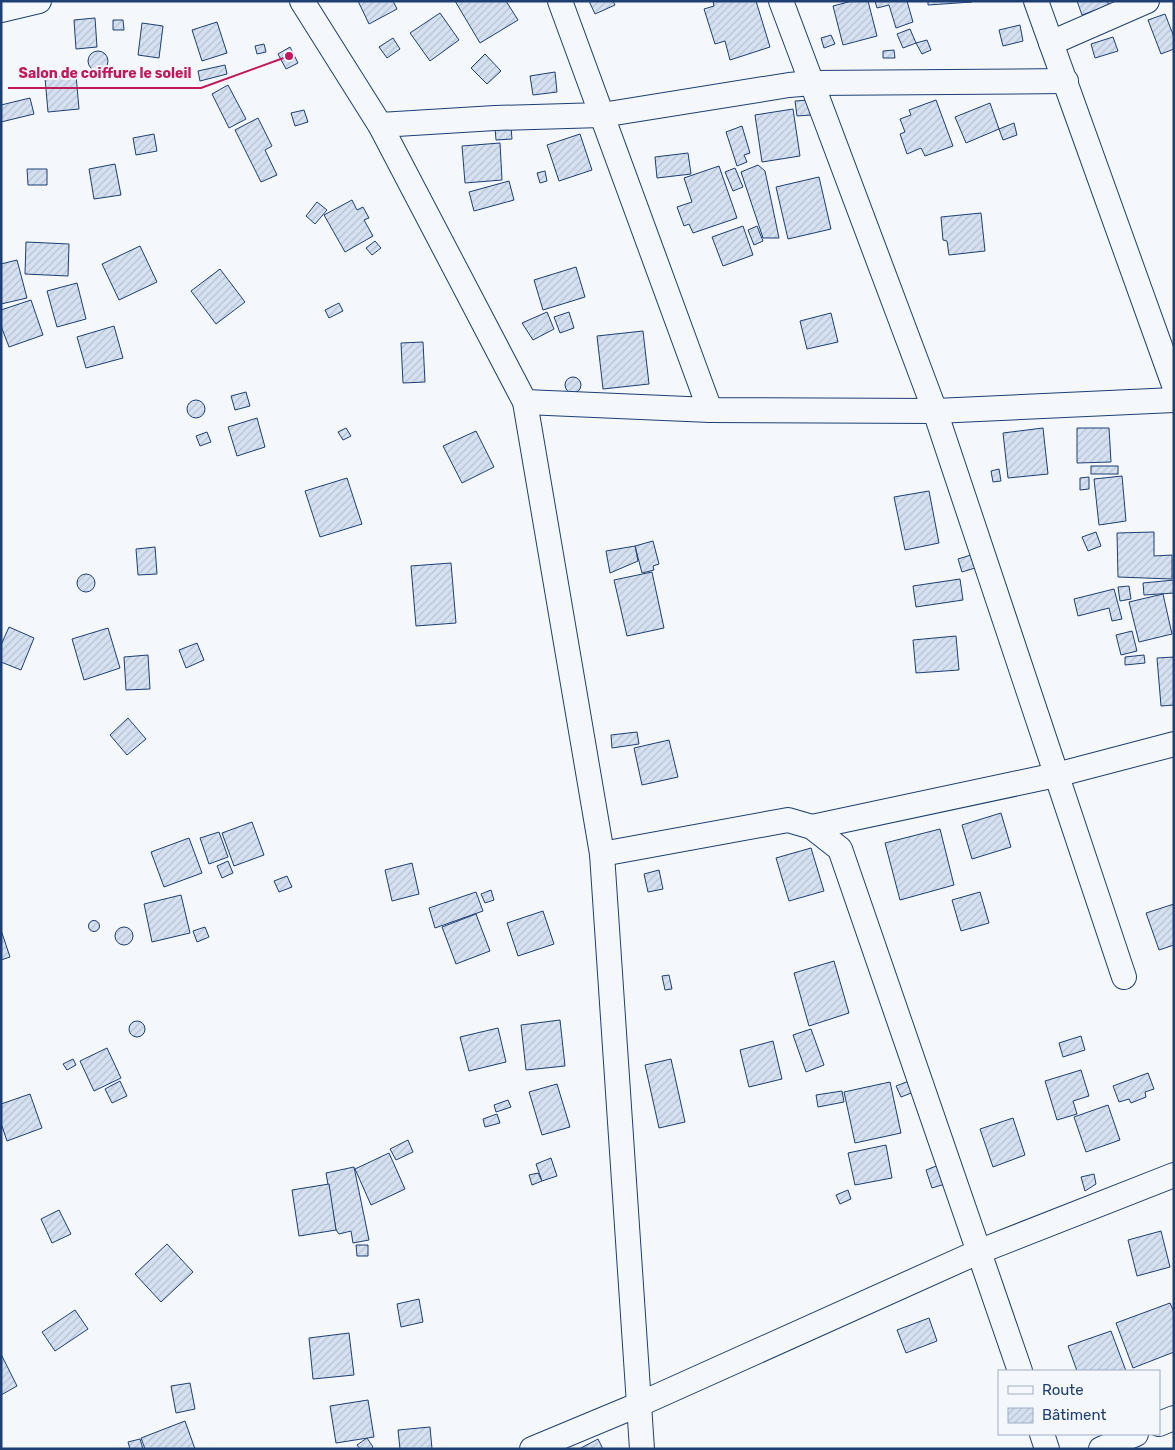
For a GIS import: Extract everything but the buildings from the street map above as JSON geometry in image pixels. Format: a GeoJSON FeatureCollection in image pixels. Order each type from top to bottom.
{"type":"FeatureCollection","features":[{"type":"Feature","properties":{"kind":"street"},"geometry":{"type":"LineString","coordinates":[[1,10],[39,1]]}},
{"type":"Feature","properties":{"kind":"street"},"geometry":{"type":"LineString","coordinates":[[302,1],[380,125],[525,402],[602,854],[642,1449]]}},
{"type":"Feature","properties":{"kind":"street"},"geometry":{"type":"LineString","coordinates":[[560,1],[710,410]]}},
{"type":"Feature","properties":{"kind":"street"},"geometry":{"type":"LineString","coordinates":[[781,1],[935,411],[1124,977]]}},
{"type":"Feature","properties":{"kind":"street"},"geometry":{"type":"LineString","coordinates":[[1036,1],[1174,385]]}},
{"type":"Feature","properties":{"kind":"street"},"geometry":{"type":"LineString","coordinates":[[1051,43],[1147,1]]}},
{"type":"Feature","properties":{"kind":"street"},"geometry":{"type":"LineString","coordinates":[[380,125],[495,118],[602,115],[812,83],[1066,81]]}},
{"type":"Feature","properties":{"kind":"street"},"geometry":{"type":"LineString","coordinates":[[525,402],[710,410],[935,411],[1174,400]]}},
{"type":"Feature","properties":{"kind":"street"},"geometry":{"type":"LineString","coordinates":[[812,828],[1056,775],[1174,744]]}},
{"type":"Feature","properties":{"kind":"street"},"geometry":{"type":"LineString","coordinates":[[602,854],[788,820],[812,828],[840,849],[1020,1370]]}},
{"type":"Feature","properties":{"kind":"street"},"geometry":{"type":"LineString","coordinates":[[532,1449],[640,1404],[978,1252],[1174,1175]]}},
{"type":"Feature","properties":{"kind":"street"},"geometry":{"type":"LineString","coordinates":[[1160,1424],[1174,1418]]}},
{"type":"Feature","properties":{"kind":"street"},"geometry":{"type":"LineString","coordinates":[[1042,1435],[1047,1449]]}},
{"type":"Feature","properties":{"kind":"street"},"geometry":{"type":"LineString","coordinates":[[1100,1449],[1134,1435]]}},
{"type":"Feature","properties":{"kind":"place","name":"Salon de coiffure le soleil"},"geometry":{"type":"Point","coordinates":[289,56]}}]}
